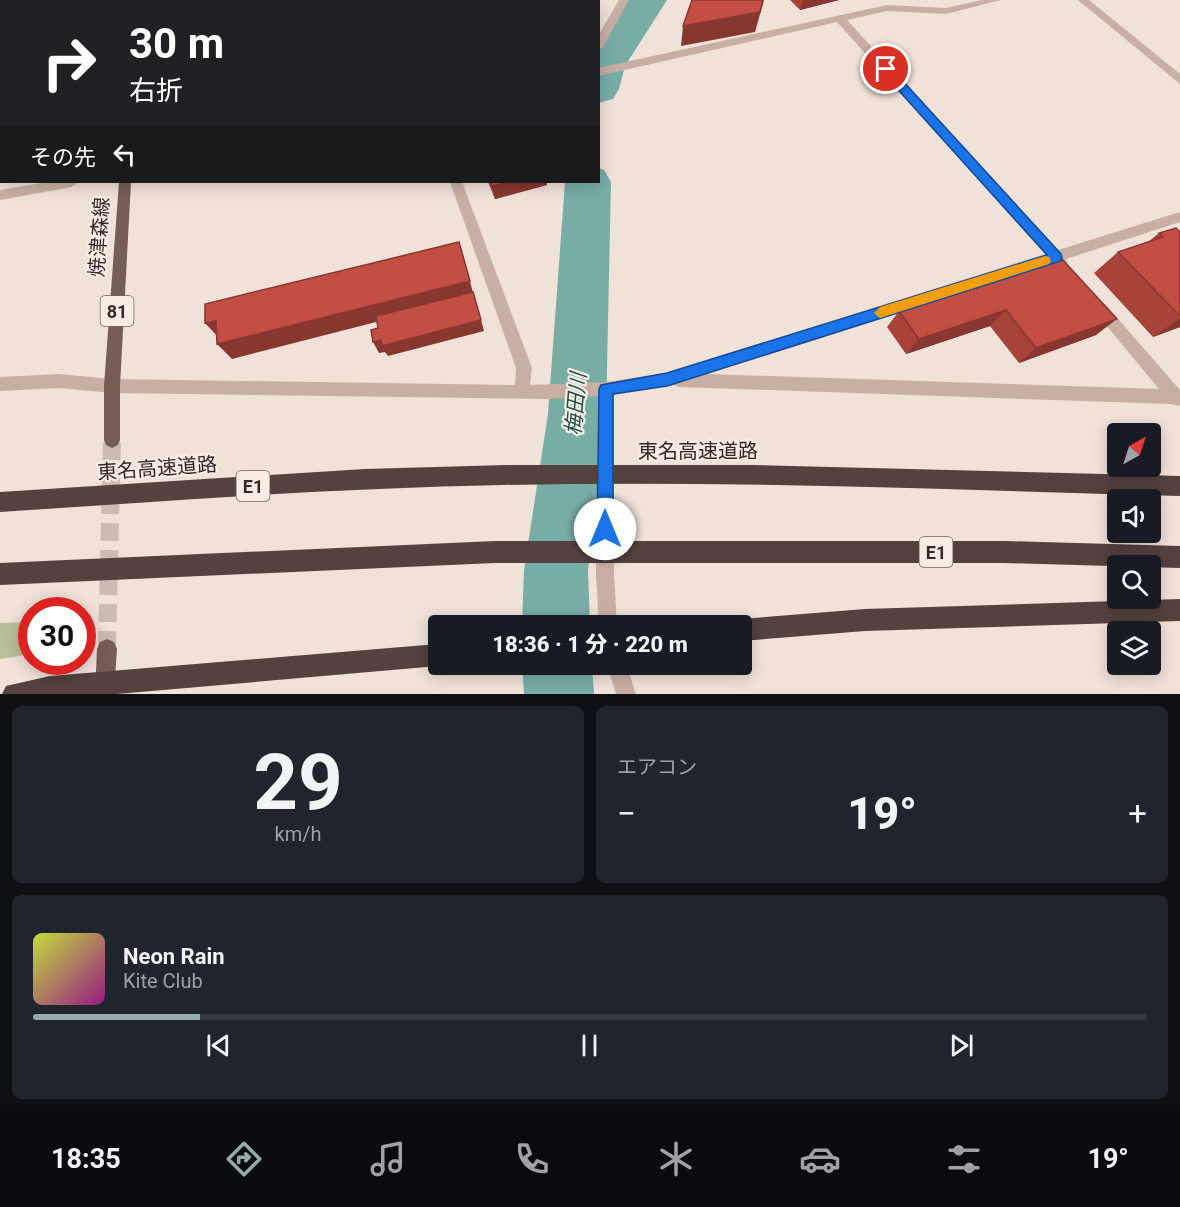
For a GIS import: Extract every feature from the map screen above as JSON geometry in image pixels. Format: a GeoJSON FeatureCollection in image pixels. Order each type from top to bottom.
{"type":"FeatureCollection","features":[{"type":"Feature","properties":{"kind":"highway","name":"東名高速道路"},"geometry":{"type":"LineString","coordinates":[[0,502],[365,479],[506,475],[694,475],[1180,486]]}},
{"type":"Feature","properties":{"kind":"highway","name":"E1"},"geometry":{"type":"LineString","coordinates":[[0,574],[495,552],[1004,552],[1180,556]]}},
{"type":"Feature","properties":{"kind":"highway"},"geometry":{"type":"LineString","coordinates":[[752,629],[865,620],[1180,610]]}},
{"type":"Feature","properties":{"kind":"highway"},"geometry":{"type":"LineString","coordinates":[[14,694],[50,688],[428,656]]}},
{"type":"Feature","properties":{"kind":"main road","name":"焼津森線"},"geometry":{"type":"LineString","coordinates":[[112,440],[112,386],[125,183]]}},
{"type":"Feature","properties":{"kind":"main road"},"geometry":{"type":"LineString","coordinates":[[104,694],[107,649]]}},
{"type":"Feature","properties":{"kind":"street"},"geometry":{"type":"LineString","coordinates":[[600,43],[624,0]]}},
{"type":"Feature","properties":{"kind":"street"},"geometry":{"type":"LineString","coordinates":[[600,72],[886,8],[946,11],[996,0]]}},
{"type":"Feature","properties":{"kind":"street"},"geometry":{"type":"LineString","coordinates":[[1083,0],[1180,80]]}},
{"type":"Feature","properties":{"kind":"street"},"geometry":{"type":"LineString","coordinates":[[840,18],[1071,274]]}},
{"type":"Feature","properties":{"kind":"street"},"geometry":{"type":"LineString","coordinates":[[0,195],[66,183]]}},
{"type":"Feature","properties":{"kind":"street"},"geometry":{"type":"LineString","coordinates":[[456,183],[524,368],[522,392]]}},
{"type":"Feature","properties":{"kind":"street"},"geometry":{"type":"LineString","coordinates":[[0,384],[59,381],[112,386],[522,392],[606,389],[667,380],[1180,217]]}},
{"type":"Feature","properties":{"kind":"street"},"geometry":{"type":"LineString","coordinates":[[1093,301],[1178,399]]}},
{"type":"Feature","properties":{"kind":"street"},"geometry":{"type":"LineString","coordinates":[[667,380],[1178,399]]}},
{"type":"Feature","properties":{"kind":"street"},"geometry":{"type":"LineString","coordinates":[[606,389],[605,574],[607,615]]}},
{"type":"Feature","properties":{"kind":"street"},"geometry":{"type":"LineString","coordinates":[[620,675],[626,694]]}},
{"type":"Feature","properties":{"kind":"green space"},"geometry":{"type":"Polygon","coordinates":[[[18,622],[18,656],[0,659],[0,623],[18,622]]]}},
{"type":"Feature","properties":{"kind":"building"},"geometry":{"type":"Polygon","coordinates":[[[692,0],[763,0],[760,12],[683,26],[692,0]]]}},
{"type":"Feature","properties":{"kind":"building"},"geometry":{"type":"Polygon","coordinates":[[[1176,228],[1180,232],[1180,316],[1118,252],[1163,237],[1159,233],[1176,228]]]}},
{"type":"Feature","properties":{"kind":"building"},"geometry":{"type":"Polygon","coordinates":[[[459,242],[470,281],[217,344],[216,321],[205,323],[205,304],[459,242]]]}},
{"type":"Feature","properties":{"kind":"building"},"geometry":{"type":"Polygon","coordinates":[[[1061,258],[1117,319],[1036,348],[1006,310],[919,339],[899,311],[1061,258]]]}},
{"type":"Feature","properties":{"kind":"building"},"geometry":{"type":"Polygon","coordinates":[[[473,292],[481,320],[382,346],[381,340],[373,342],[371,330],[378,328],[376,316],[473,292]]]}},
{"type":"Feature","properties":{"kind":"waterway","name":"梅田川"},"geometry":{"type":"LineString","coordinates":[[600,82],[605,66],[648,0]]}},
{"type":"Feature","properties":{"kind":"waterway","name":"梅田川"},"geometry":{"type":"LineString","coordinates":[[556,615],[556,570],[577,414],[588,183]]}},
{"type":"Feature","properties":{"kind":"waterway","name":"梅田川"},"geometry":{"type":"LineString","coordinates":[[558,675],[559,694]]}},
{"type":"Feature","properties":{"kind":"tunnel"},"geometry":{"type":"LineString","coordinates":[[107,649],[112,440]]}},
{"type":"Feature","properties":{"kind":"slow traffic"},"geometry":{"type":"LineString","coordinates":[[880,313],[1045,261]]}},
{"type":"Feature","properties":{"kind":"route"},"geometry":{"type":"LineString","coordinates":[[605,529],[606,389],[667,380],[1056,257],[886,69]]}}]}
